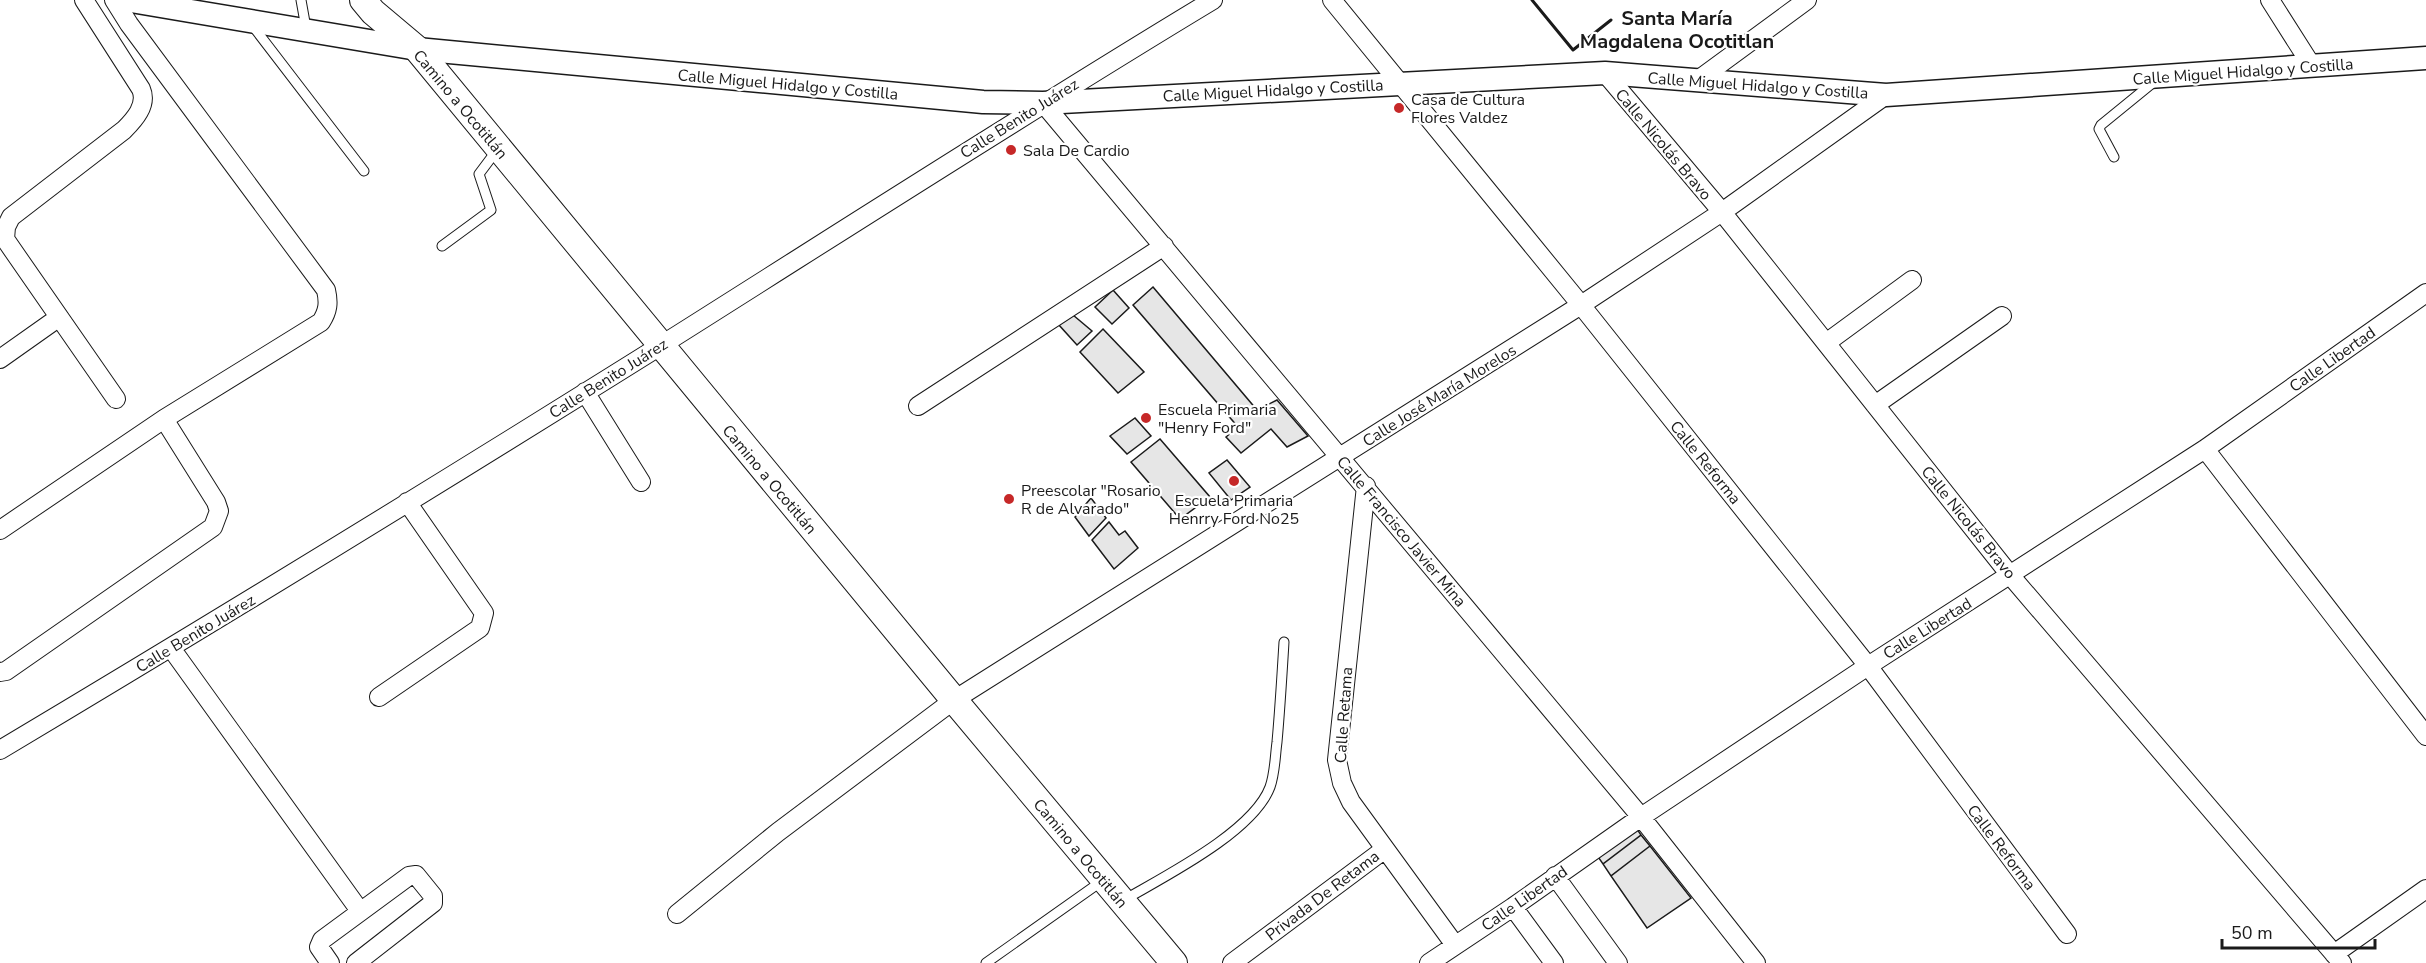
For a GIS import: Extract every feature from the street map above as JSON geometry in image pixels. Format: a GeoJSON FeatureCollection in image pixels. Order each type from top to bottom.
{"type":"FeatureCollection","features":[{"type":"Feature","properties":{"kind":"main road","name":"Camino a Ocotitlán"},"geometry":{"type":"LineString","coordinates":[[363,0],[373,12],[417,49],[660,346],[1174,963]]}},
{"type":"Feature","properties":{"kind":"street"},"geometry":{"type":"LineString","coordinates":[[84,0],[144,96],[140,110],[124,130],[11,218],[6,227],[5,239],[9,248],[116,399]]}},
{"type":"Feature","properties":{"kind":"street"},"geometry":{"type":"LineString","coordinates":[[0,530],[164,419],[321,322],[326,314],[328,301],[326,290],[129,24],[114,0]]}},
{"type":"Feature","properties":{"kind":"street","name":"Calle Miguel Hidalgo y Costilla"},"geometry":{"type":"LineString","coordinates":[[125,0],[417,49],[983,102],[1043,103],[1605,74],[1886,95],[2312,66],[2426,55]]}},
{"type":"Feature","properties":{"kind":"street","name":"Calle Benito Juárez"},"geometry":{"type":"LineString","coordinates":[[0,750],[171,648],[660,346],[1043,103],[1213,0]]}},
{"type":"Feature","properties":{"kind":"street","name":"Calle Reforma"},"geometry":{"type":"LineString","coordinates":[[1332,0],[1581,305],[1868,666],[2067,934]]}},
{"type":"Feature","properties":{"kind":"street"},"geometry":{"type":"LineString","coordinates":[[1698,80],[1807,0]]}},
{"type":"Feature","properties":{"kind":"street"},"geometry":{"type":"LineString","coordinates":[[2270,0],[2312,66]]}},
{"type":"Feature","properties":{"kind":"street","name":"Calle Nicolás Bravo"},"geometry":{"type":"LineString","coordinates":[[1605,74],[1722,212],[2010,575],[2338,958]]}},
{"type":"Feature","properties":{"kind":"street","name":"Calle José María Morelos"},"geometry":{"type":"LineString","coordinates":[[677,914],[859,770],[954,700],[1581,305],[1722,212],[1886,95]]}},
{"type":"Feature","properties":{"kind":"street","name":"Calle Francisco Javier Mina"},"geometry":{"type":"LineString","coordinates":[[1043,103],[1641,817],[1756,963]]}},
{"type":"Feature","properties":{"kind":"street"},"geometry":{"type":"LineString","coordinates":[[918,406],[1164,246]]}},
{"type":"Feature","properties":{"kind":"street"},"geometry":{"type":"LineString","coordinates":[[1826,343],[1912,280]]}},
{"type":"Feature","properties":{"kind":"street","name":"Calle Libertad"},"geometry":{"type":"LineString","coordinates":[[1429,963],[1513,908],[1641,817],[1868,666],[2205,449],[2426,293]]}},
{"type":"Feature","properties":{"kind":"street"},"geometry":{"type":"LineString","coordinates":[[1875,405],[2002,316]]}},
{"type":"Feature","properties":{"kind":"street"},"geometry":{"type":"LineString","coordinates":[[0,359],[58,318]]}},
{"type":"Feature","properties":{"kind":"street"},"geometry":{"type":"LineString","coordinates":[[585,392],[641,482]]}},
{"type":"Feature","properties":{"kind":"street"},"geometry":{"type":"LineString","coordinates":[[0,672],[6,671],[213,527],[219,511],[216,502],[164,419]]}},
{"type":"Feature","properties":{"kind":"street"},"geometry":{"type":"LineString","coordinates":[[2205,449],[2426,736]]}},
{"type":"Feature","properties":{"kind":"street","name":"Calle Retama"},"geometry":{"type":"LineString","coordinates":[[1366,486],[1337,760],[1342,783],[1352,801],[1384,849],[1455,945]]}},
{"type":"Feature","properties":{"kind":"street"},"geometry":{"type":"LineString","coordinates":[[379,697],[480,628],[484,613],[407,502]]}},
{"type":"Feature","properties":{"kind":"street"},"geometry":{"type":"LineString","coordinates":[[171,648],[360,911]]}},
{"type":"Feature","properties":{"kind":"street","name":"Privada De Retama"},"geometry":{"type":"LineString","coordinates":[[1232,963],[1384,849]]}},
{"type":"Feature","properties":{"kind":"street"},"geometry":{"type":"LineString","coordinates":[[330,963],[321,951],[320,943],[360,911],[413,875],[419,877],[434,900],[430,906],[356,963]]}},
{"type":"Feature","properties":{"kind":"street"},"geometry":{"type":"LineString","coordinates":[[1555,876],[1618,963]]}},
{"type":"Feature","properties":{"kind":"street"},"geometry":{"type":"LineString","coordinates":[[2338,958],[2426,889]]}},
{"type":"Feature","properties":{"kind":"street"},"geometry":{"type":"LineString","coordinates":[[1513,908],[1554,963]]}},
{"type":"Feature","properties":{"kind":"lane"},"geometry":{"type":"LineString","coordinates":[[301,0],[306,31]]}},
{"type":"Feature","properties":{"kind":"lane"},"geometry":{"type":"LineString","coordinates":[[249,21],[364,171]]}},
{"type":"Feature","properties":{"kind":"lane"},"geometry":{"type":"LineString","coordinates":[[2114,157],[2099,129],[2101,125],[2162,76]]}},
{"type":"Feature","properties":{"kind":"lane"},"geometry":{"type":"LineString","coordinates":[[442,246],[492,210],[479,174],[498,148]]}},
{"type":"Feature","properties":{"kind":"lane"},"geometry":{"type":"LineString","coordinates":[[1122,901],[1195,859],[1235,829],[1254,811],[1269,789],[1273,776],[1277,737],[1284,642]]}},
{"type":"Feature","properties":{"kind":"lane"},"geometry":{"type":"LineString","coordinates":[[986,963],[1104,879]]}},
{"type":"Feature","properties":{"kind":"building"},"geometry":{"type":"Polygon","coordinates":[[[1153,287],[1257,410],[1277,400],[1308,436],[1287,447],[1271,429],[1241,453],[1226,437],[1238,427],[1133,305],[1153,287]]]}},
{"type":"Feature","properties":{"kind":"building"},"geometry":{"type":"Polygon","coordinates":[[[1113,290],[1129,308],[1112,324],[1095,307],[1113,290]]]}},
{"type":"Feature","properties":{"kind":"building"},"geometry":{"type":"Polygon","coordinates":[[[1073,315],[1092,331],[1077,345],[1059,325],[1073,315]]]}},
{"type":"Feature","properties":{"kind":"building"},"geometry":{"type":"Polygon","coordinates":[[[1103,329],[1144,372],[1118,393],[1080,352],[1103,329]]]}},
{"type":"Feature","properties":{"kind":"building"},"geometry":{"type":"Polygon","coordinates":[[[1135,418],[1151,436],[1127,454],[1110,436],[1135,418]]]}},
{"type":"Feature","properties":{"kind":"building"},"geometry":{"type":"Polygon","coordinates":[[[1160,439],[1210,497],[1180,519],[1131,462],[1160,439]]]}},
{"type":"Feature","properties":{"kind":"building"},"geometry":{"type":"Polygon","coordinates":[[[1227,460],[1250,487],[1231,500],[1209,473],[1227,460]]]}},
{"type":"Feature","properties":{"kind":"building"},"geometry":{"type":"Polygon","coordinates":[[[1091,498],[1106,518],[1089,536],[1075,517],[1091,498]]]}},
{"type":"Feature","properties":{"kind":"building"},"geometry":{"type":"Polygon","coordinates":[[[1109,522],[1119,535],[1125,531],[1138,548],[1114,569],[1092,540],[1109,522]]]}},
{"type":"Feature","properties":{"kind":"building"},"geometry":{"type":"Polygon","coordinates":[[[1633,823],[1641,835],[1603,864],[1594,851],[1633,823]]]}},
{"type":"Feature","properties":{"kind":"building"},"geometry":{"type":"Polygon","coordinates":[[[1641,835],[1650,846],[1611,876],[1603,864],[1641,835]]]}},
{"type":"Feature","properties":{"kind":"building"},"geometry":{"type":"Polygon","coordinates":[[[1650,846],[1691,898],[1647,928],[1611,876],[1650,846]]]}},
{"type":"Feature","properties":{"kind":"wall"},"geometry":{"type":"LineString","coordinates":[[1532,0],[1573,50],[1611,20]]}},
{"type":"Feature","properties":{"kind":"place","name":"Casa de Cultura Flores Valdez"},"geometry":{"type":"Point","coordinates":[1399,108]}},
{"type":"Feature","properties":{"kind":"place","name":"Sala De Cardio"},"geometry":{"type":"Point","coordinates":[1011,150]}},
{"type":"Feature","properties":{"kind":"place","name":"Escuela Primaria \"Henry Ford\""},"geometry":{"type":"Point","coordinates":[1146,418]}},
{"type":"Feature","properties":{"kind":"place","name":"Escuela Primaria Henrry Ford No25"},"geometry":{"type":"Point","coordinates":[1234,481]}},
{"type":"Feature","properties":{"kind":"place","name":"Preescolar \"Rosario R de Alvarado\""},"geometry":{"type":"Point","coordinates":[1009,499]}},
{"type":"Feature","properties":{"kind":"district","name":"Santa María Magdalena Ocotitlan"},"geometry":{"type":"Point","coordinates":[1677,30]}}]}
